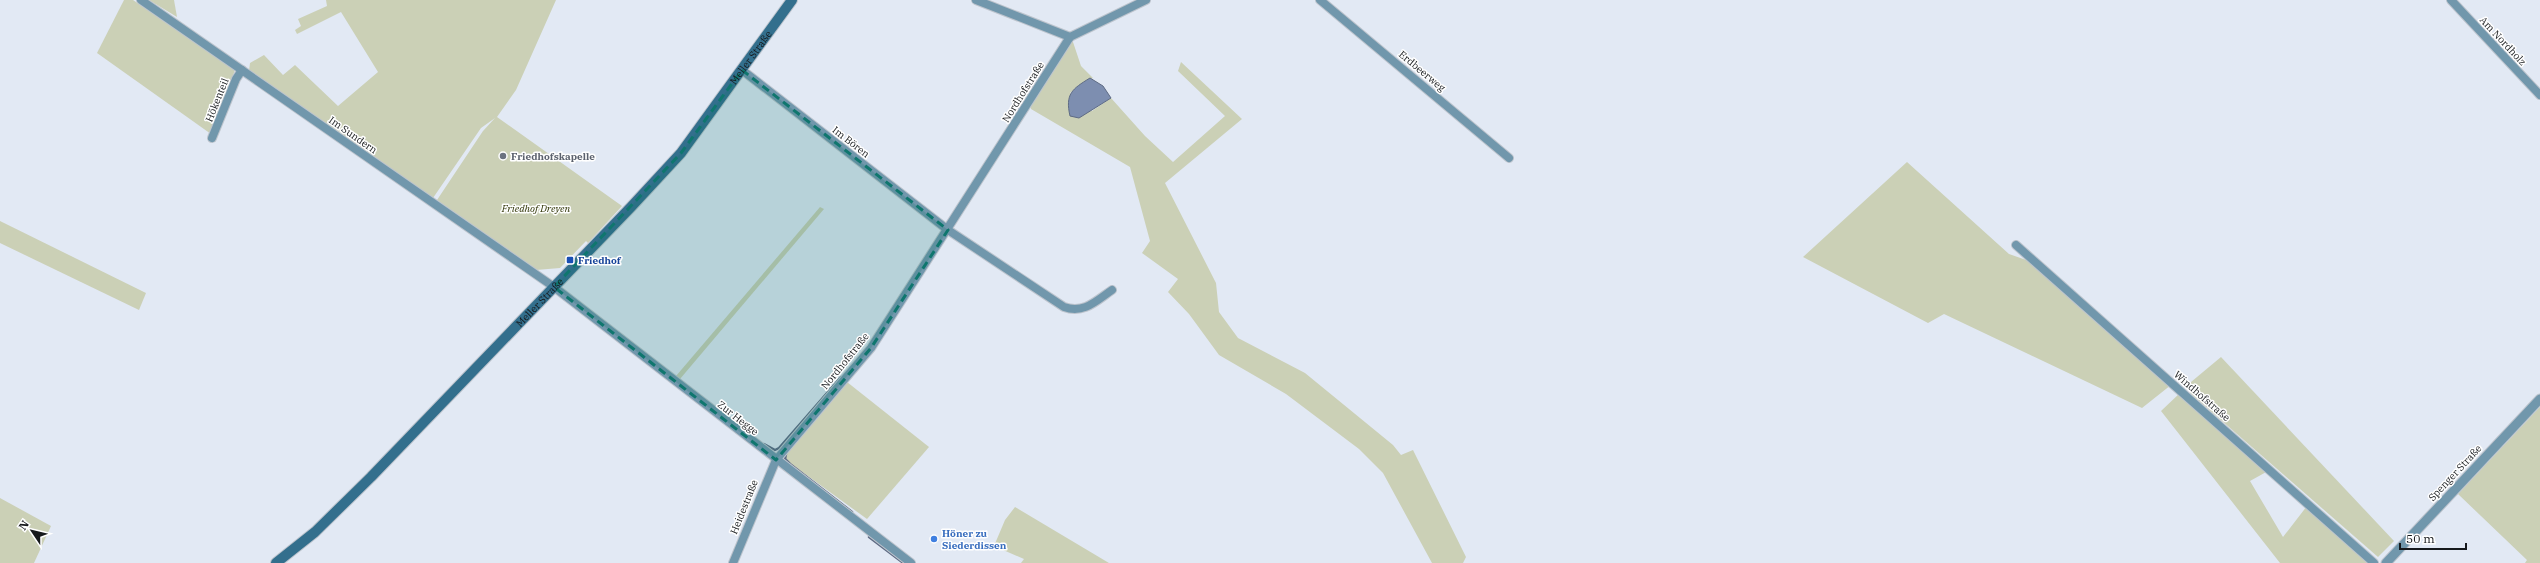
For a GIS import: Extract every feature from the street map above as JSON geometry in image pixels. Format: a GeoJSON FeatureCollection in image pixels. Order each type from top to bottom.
{"type":"FeatureCollection","features":[{"type":"Feature","properties":{"kind":"main road","name":"Meller Straße"},"geometry":{"type":"LineString","coordinates":[[276,563],[343,505],[554,287],[681,153],[792,0]]}},
{"type":"Feature","properties":{"kind":"street","name":"Im Sundern"},"geometry":{"type":"LineString","coordinates":[[141,0],[554,287]]}},
{"type":"Feature","properties":{"kind":"street"},"geometry":{"type":"LineString","coordinates":[[976,0],[1070,37],[1146,0]]}},
{"type":"Feature","properties":{"kind":"street","name":"Erdbeerweg"},"geometry":{"type":"LineString","coordinates":[[1320,0],[1510,158]]}},
{"type":"Feature","properties":{"kind":"street","name":"Am Nordholz"},"geometry":{"type":"LineString","coordinates":[[2451,0],[2540,95]]}},
{"type":"Feature","properties":{"kind":"street","name":"Nordhofstraße"},"geometry":{"type":"LineString","coordinates":[[776,460],[871,348],[948,230],[1070,37]]}},
{"type":"Feature","properties":{"kind":"street","name":"Hökenteil"},"geometry":{"type":"LineString","coordinates":[[212,138],[236,79],[242,70]]}},
{"type":"Feature","properties":{"kind":"street","name":"Im Bören"},"geometry":{"type":"LineString","coordinates":[[742,70],[948,230]]}},
{"type":"Feature","properties":{"kind":"street"},"geometry":{"type":"LineString","coordinates":[[948,230],[1064,307],[1073,310],[1087,308],[1112,290]]}},
{"type":"Feature","properties":{"kind":"street","name":"Windhofstraße"},"geometry":{"type":"LineString","coordinates":[[2016,245],[2374,563]]}},
{"type":"Feature","properties":{"kind":"street","name":"Zur Hegge"},"geometry":{"type":"LineString","coordinates":[[554,287],[911,563]]}},
{"type":"Feature","properties":{"kind":"street","name":"Spenger Straße"},"geometry":{"type":"LineString","coordinates":[[2386,563],[2540,399]]}},
{"type":"Feature","properties":{"kind":"street","name":"Heidestraße"},"geometry":{"type":"LineString","coordinates":[[733,563],[776,460]]}},
{"type":"Feature","properties":{"kind":"highlighted area"},"geometry":{"type":"Polygon","coordinates":[[[742,70],[948,230],[871,348],[776,460],[554,287],[681,153],[742,70]]]}},
{"type":"Feature","properties":{"kind":"green space"},"geometry":{"type":"Polygon","coordinates":[[[124,0],[133,0],[235,70],[211,134],[97,53],[124,0]]]}},
{"type":"Feature","properties":{"kind":"green space"},"geometry":{"type":"Polygon","coordinates":[[[149,0],[174,0],[177,17],[149,0]]]}},
{"type":"Feature","properties":{"kind":"green space","name":"Friedhof Dreyen"},"geometry":{"type":"Polygon","coordinates":[[[326,0],[556,0],[516,90],[497,117],[622,206],[588,243],[586,241],[560,268],[536,270],[437,200],[483,131],[495,118],[481,128],[433,198],[303,111],[249,71],[250,63],[264,55],[283,75],[295,65],[338,106],[378,72],[341,12],[297,34],[295,30],[301,26],[298,19],[327,6],[326,0]]]}},
{"type":"Feature","properties":{"kind":"green space"},"geometry":{"type":"Polygon","coordinates":[[[1072,39],[1081,66],[1093,78],[1081,84],[1070,93],[1092,111],[1111,98],[1145,136],[1173,162],[1225,116],[1178,71],[1181,62],[1242,119],[1165,183],[1216,283],[1219,312],[1238,338],[1305,373],[1393,445],[1401,455],[1413,450],[1466,557],[1463,563],[1432,563],[1383,473],[1359,449],[1286,394],[1219,355],[1189,314],[1168,292],[1178,279],[1142,253],[1150,241],[1130,167],[1031,109],[1031,104],[1072,39]]]}},
{"type":"Feature","properties":{"kind":"green space"},"geometry":{"type":"Polygon","coordinates":[[[1907,162],[2009,254],[2029,261],[2171,385],[2142,408],[1944,314],[1928,323],[1803,257],[1907,162]]]}},
{"type":"Feature","properties":{"kind":"green space"},"geometry":{"type":"Polygon","coordinates":[[[820,207],[824,209],[680,379],[676,376],[820,207]]]}},
{"type":"Feature","properties":{"kind":"green space"},"geometry":{"type":"Polygon","coordinates":[[[0,221],[146,293],[139,310],[0,243],[0,221]]]}},
{"type":"Feature","properties":{"kind":"green space"},"geometry":{"type":"Polygon","coordinates":[[[2221,357],[2394,541],[2378,557],[2190,393],[2191,382],[2221,357]]]}},
{"type":"Feature","properties":{"kind":"green space"},"geometry":{"type":"Polygon","coordinates":[[[847,382],[929,447],[867,519],[783,458],[847,382]]]}},
{"type":"Feature","properties":{"kind":"green space"},"geometry":{"type":"Polygon","coordinates":[[[2180,393],[2268,471],[2250,481],[2283,537],[2307,506],[2369,563],[2280,563],[2161,411],[2180,393]]]}},
{"type":"Feature","properties":{"kind":"green space"},"geometry":{"type":"Polygon","coordinates":[[[2540,407],[2540,563],[2525,563],[2527,560],[2458,494],[2540,407]]]}},
{"type":"Feature","properties":{"kind":"green space"},"geometry":{"type":"Polygon","coordinates":[[[0,498],[51,526],[34,563],[0,563],[0,498]]]}},
{"type":"Feature","properties":{"kind":"green space"},"geometry":{"type":"Polygon","coordinates":[[[1015,507],[1109,563],[1021,563],[1024,559],[994,546],[1005,520],[1015,507]]]}},
{"type":"Feature","properties":{"kind":"water"},"geometry":{"type":"Polygon","coordinates":[[[1090,78],[1103,86],[1111,98],[1079,118],[1070,116],[1068,102],[1071,93],[1079,85],[1090,78]]]}},
{"type":"Feature","properties":{"kind":"waterway"},"geometry":{"type":"LineString","coordinates":[[764,444],[775,450],[779,448],[841,377]]}},
{"type":"Feature","properties":{"kind":"waterway"},"geometry":{"type":"LineString","coordinates":[[786,454],[785,459],[790,464],[852,512]]}},
{"type":"Feature","properties":{"kind":"waterway"},"geometry":{"type":"LineString","coordinates":[[869,537],[902,562]]}},
{"type":"Feature","properties":{"kind":"place","name":"Friedhofskapelle"},"geometry":{"type":"Point","coordinates":[503,156]}},
{"type":"Feature","properties":{"kind":"place","name":"Friedhof"},"geometry":{"type":"Point","coordinates":[570,260]}},
{"type":"Feature","properties":{"kind":"place","name":"Höner zu Siederdissen"},"geometry":{"type":"Point","coordinates":[934,539]}}]}
